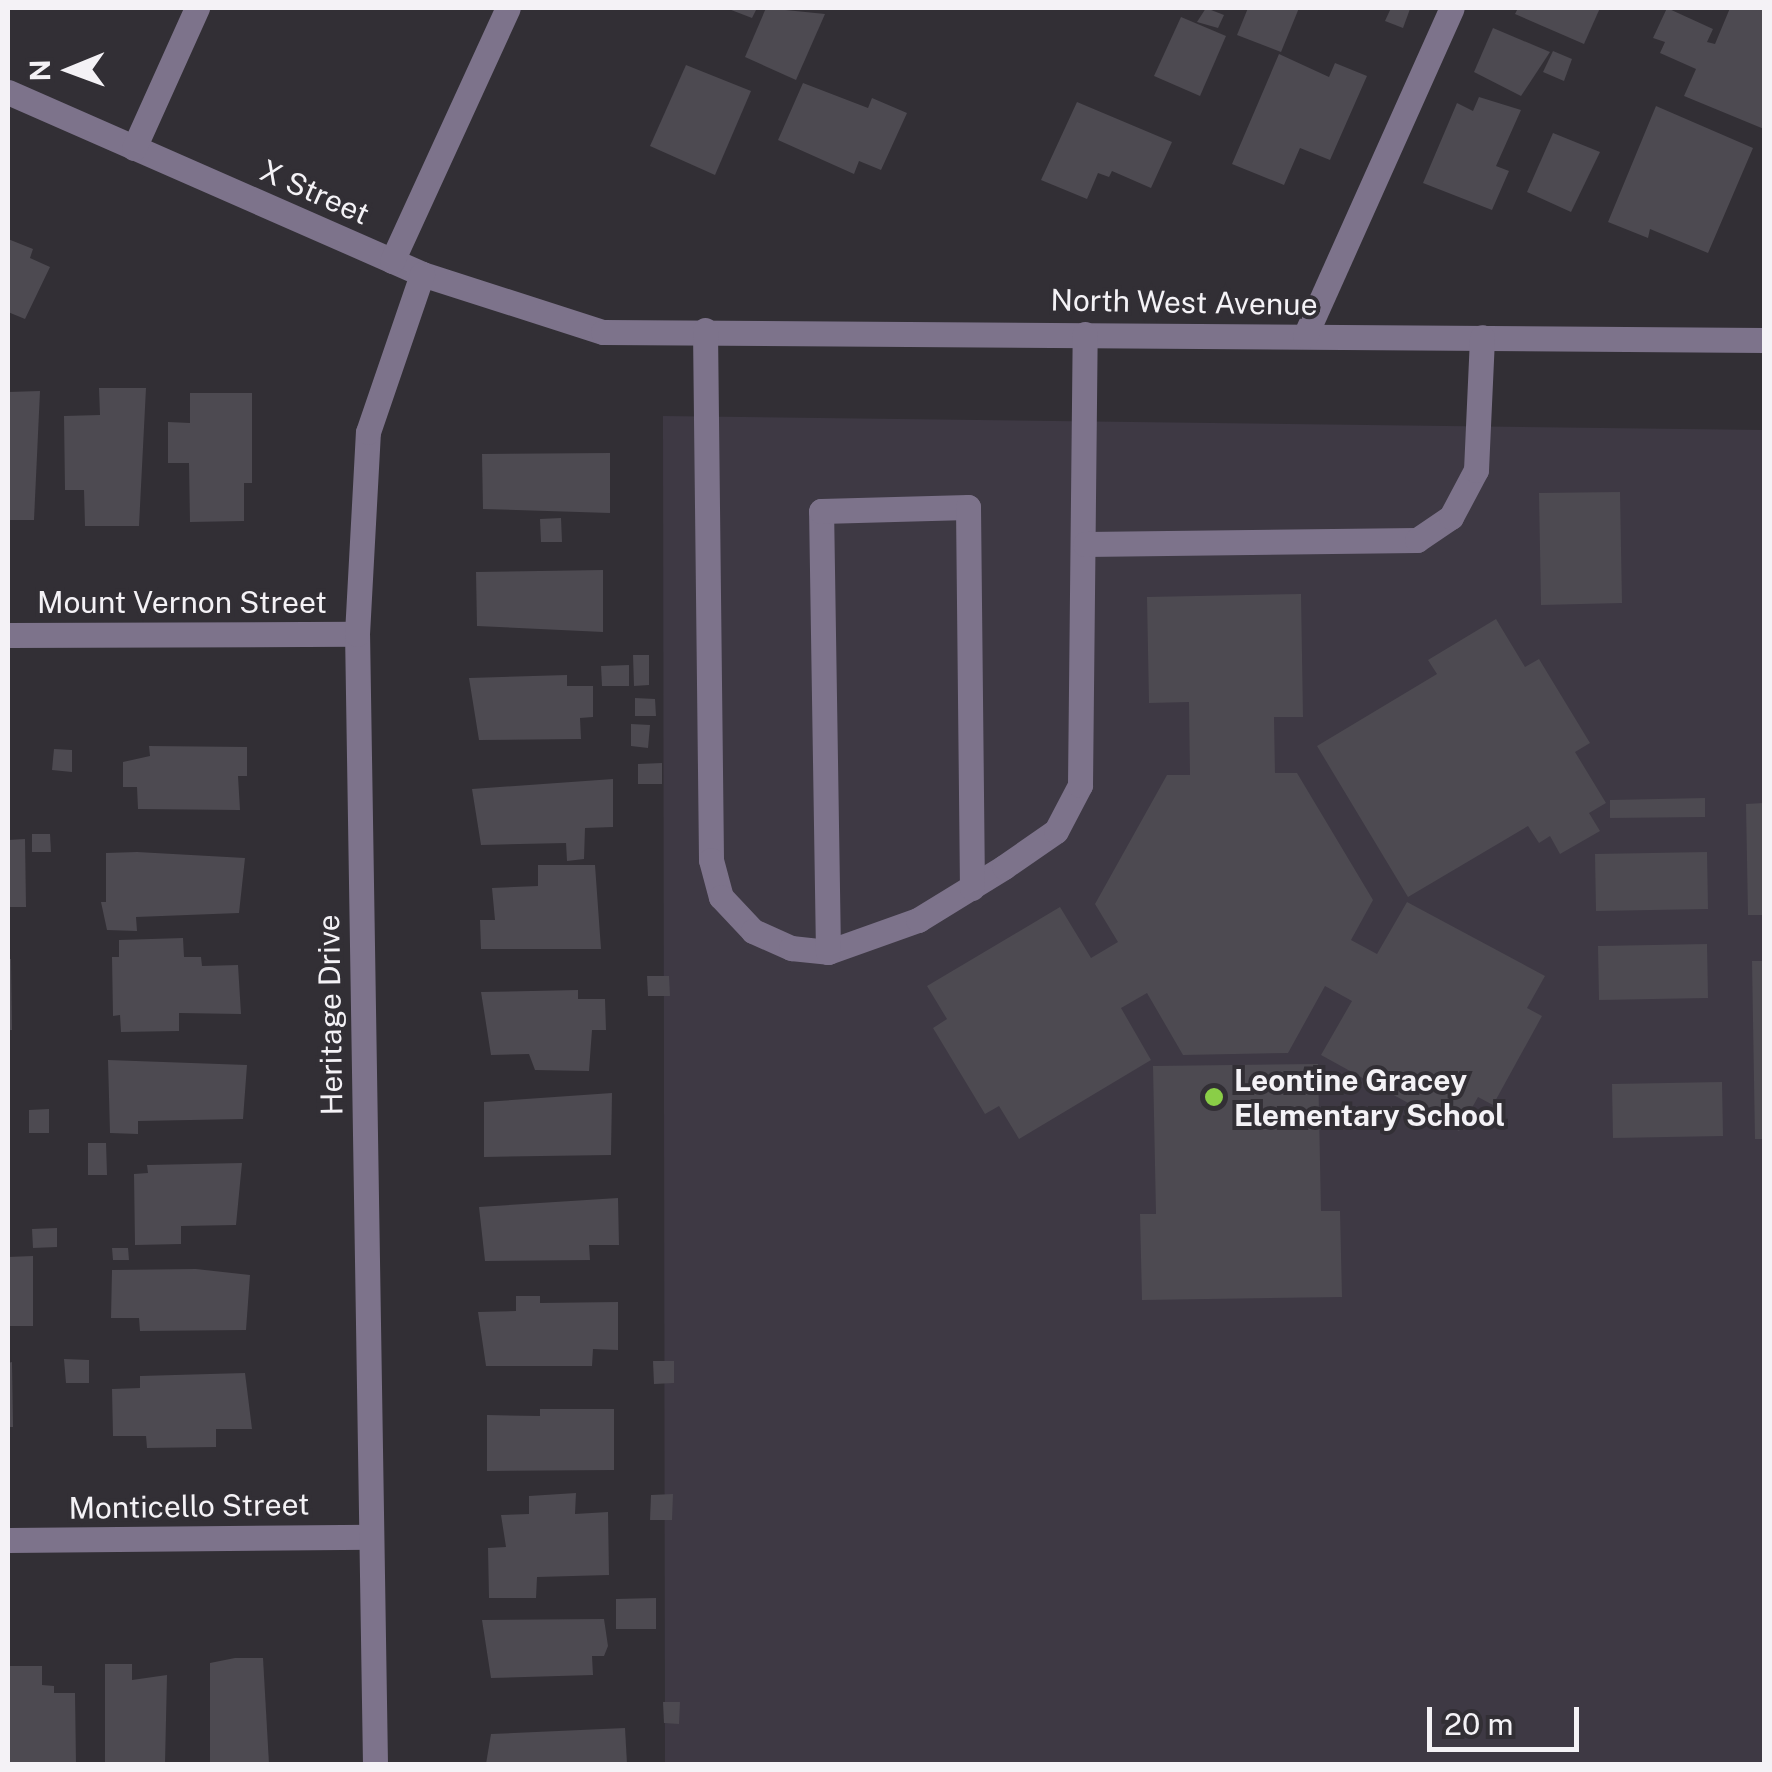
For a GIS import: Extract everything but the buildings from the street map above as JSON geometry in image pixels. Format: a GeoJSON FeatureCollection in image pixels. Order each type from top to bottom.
{"type":"FeatureCollection","features":[{"type":"Feature","properties":{"kind":"street"},"geometry":{"type":"LineString","coordinates":[[134,148],[196,8]]}},
{"type":"Feature","properties":{"kind":"street"},"geometry":{"type":"LineString","coordinates":[[392,261],[508,8]]}},
{"type":"Feature","properties":{"kind":"street"},"geometry":{"type":"LineString","coordinates":[[1306,336],[1452,8]]}},
{"type":"Feature","properties":{"kind":"street","name":"X Street"},"geometry":{"type":"LineString","coordinates":[[8,92],[422,274],[603,332]]}},
{"type":"Feature","properties":{"kind":"street","name":"Heritage Drive"},"geometry":{"type":"LineString","coordinates":[[376,1764],[357,634],[368,432],[422,274]]}},
{"type":"Feature","properties":{"kind":"street"},"geometry":{"type":"LineString","coordinates":[[705,330],[710,860],[722,897],[753,930],[791,948],[828,952],[892,932],[972,888],[1056,831],[1080,786],[1086,544],[1085,334]]}},
{"type":"Feature","properties":{"kind":"street","name":"North West Avenue"},"geometry":{"type":"LineString","coordinates":[[603,332],[1764,340]]}},
{"type":"Feature","properties":{"kind":"street"},"geometry":{"type":"LineString","coordinates":[[1086,544],[1418,540],[1451,517],[1476,470],[1482,337]]}},
{"type":"Feature","properties":{"kind":"street"},"geometry":{"type":"LineString","coordinates":[[828,952],[820,511],[968,506],[972,888]]}},
{"type":"Feature","properties":{"kind":"street","name":"Mount Vernon Street"},"geometry":{"type":"LineString","coordinates":[[8,635],[357,634]]}},
{"type":"Feature","properties":{"kind":"street","name":"Monticello Street"},"geometry":{"type":"LineString","coordinates":[[8,1540],[371,1537]]}},
{"type":"Feature","properties":{"kind":"shaded area","name":"Leontine Gracey Elementary School"},"geometry":{"type":"Polygon","coordinates":[[[663,416],[1764,430],[1764,1764],[665,1764],[663,416]]]}},
{"type":"Feature","properties":{"kind":"place","name":"Leontine Gracey Elementary School"},"geometry":{"type":"Point","coordinates":[1214,1097]}}]}
